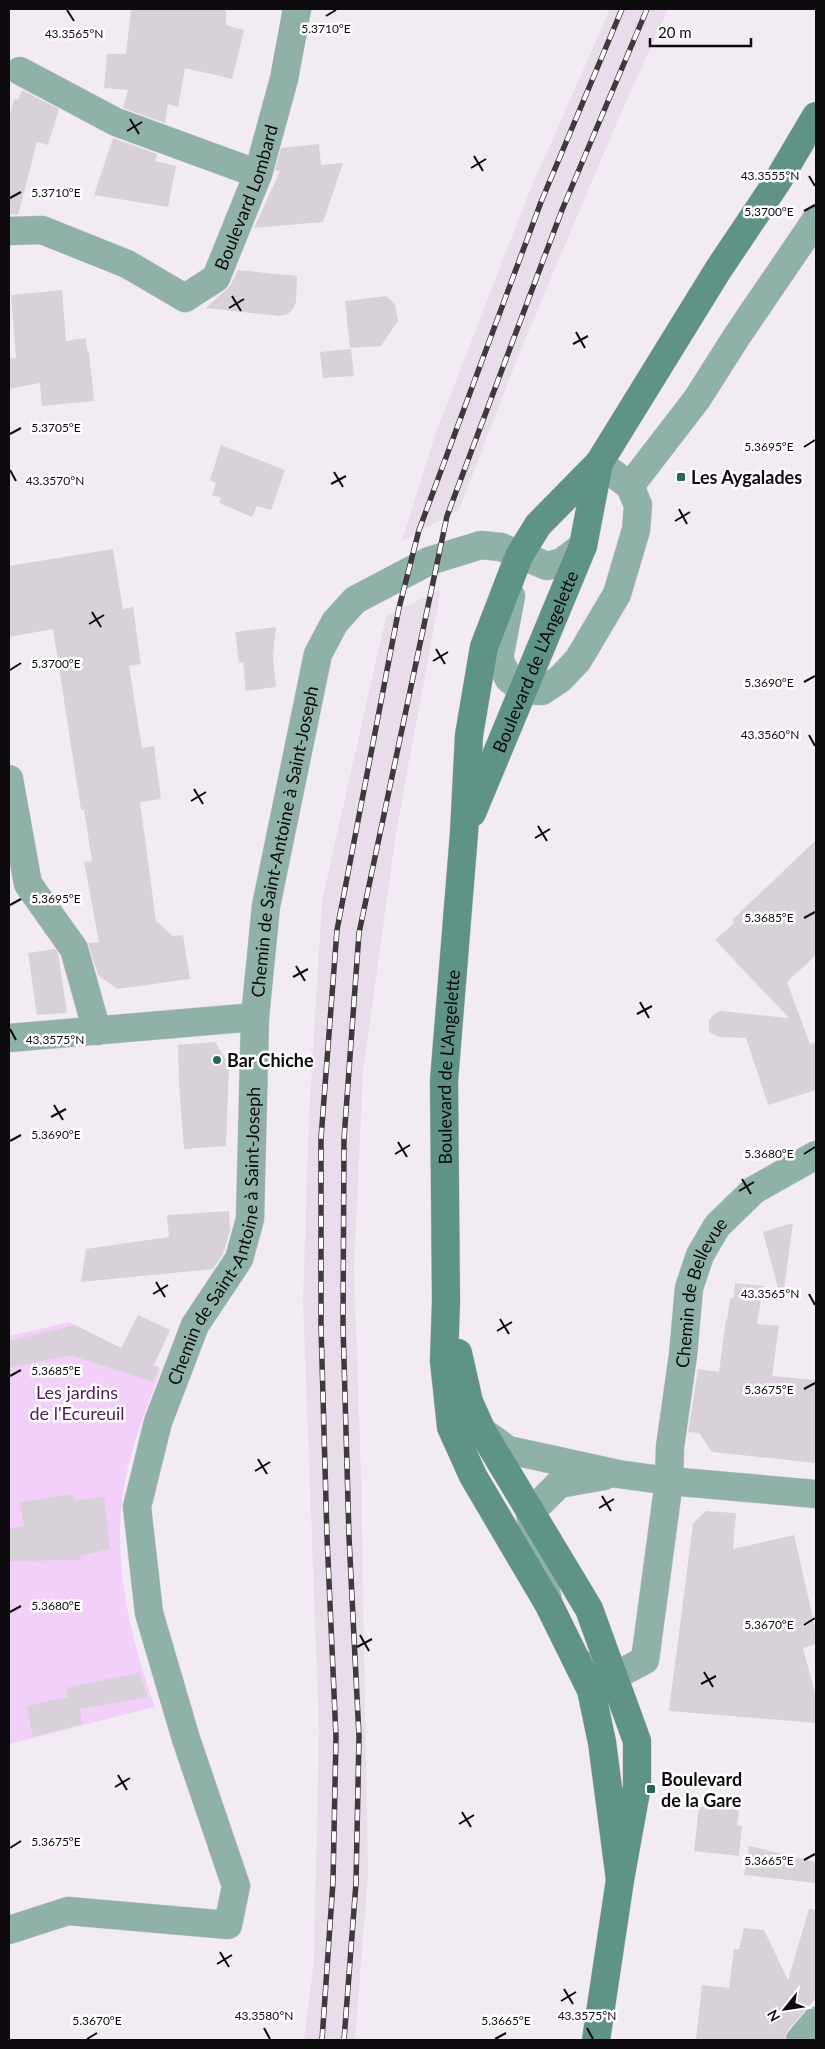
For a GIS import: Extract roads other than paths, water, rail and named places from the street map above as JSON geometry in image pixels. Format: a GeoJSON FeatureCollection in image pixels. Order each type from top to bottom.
{"type":"FeatureCollection","features":[{"type":"Feature","properties":{"kind":"main road"},"geometry":{"type":"LineString","coordinates":[[519,556],[538,525],[599,463],[718,270],[777,182],[816,116]]}},
{"type":"Feature","properties":{"kind":"main road","name":"Boulevard de L'Angelette"},"geometry":{"type":"LineString","coordinates":[[464,833],[584,546],[599,463]]}},
{"type":"Feature","properties":{"kind":"main road","name":"Boulevard de L'Angelette"},"geometry":{"type":"LineString","coordinates":[[519,556],[484,647],[469,735],[464,833],[444,1081],[446,1301],[444,1361],[451,1427],[473,1476],[549,1605]]}},
{"type":"Feature","properties":{"kind":"main road","name":"Boulevard de L'Angelette"},"geometry":{"type":"LineString","coordinates":[[446,1301],[469,1402],[482,1431],[530,1513]]}},
{"type":"Feature","properties":{"kind":"main road"},"geometry":{"type":"LineString","coordinates":[[530,1513],[590,1609],[637,1741],[637,1786],[620,1880],[596,2040]]}},
{"type":"Feature","properties":{"kind":"main road"},"geometry":{"type":"LineString","coordinates":[[549,1605],[591,1690],[602,1742],[620,1880]]}},
{"type":"Feature","properties":{"kind":"street","name":"Boulevard Lombard"},"geometry":{"type":"LineString","coordinates":[[9,232],[42,230],[127,264],[185,298],[216,278],[258,174],[284,79],[297,9]]}},
{"type":"Feature","properties":{"kind":"street"},"geometry":{"type":"LineString","coordinates":[[20,71],[116,122],[258,174]]}},
{"type":"Feature","properties":{"kind":"street"},"geometry":{"type":"LineString","coordinates":[[630,486],[697,399],[737,336],[816,220]]}},
{"type":"Feature","properties":{"kind":"street"},"geometry":{"type":"LineString","coordinates":[[519,556],[499,659],[509,679],[523,690],[542,691],[560,679],[578,660],[617,594],[636,530],[638,505],[630,486],[599,463]]}},
{"type":"Feature","properties":{"kind":"street","name":"Chemin de Saint-Antoine à Saint-Joseph"},"geometry":{"type":"LineString","coordinates":[[9,1930],[68,1911],[228,1925],[236,1886],[186,1739],[149,1613],[137,1507],[158,1422],[195,1325],[239,1259],[250,1219],[255,1017],[266,906],[308,692],[318,654],[335,622],[355,600],[429,561],[481,544],[501,547],[547,566],[562,562],[584,546]]}},
{"type":"Feature","properties":{"kind":"street"},"geometry":{"type":"LineString","coordinates":[[9,779],[28,884],[74,949],[97,1030]]}},
{"type":"Feature","properties":{"kind":"street"},"geometry":{"type":"LineString","coordinates":[[9,1038],[255,1017]]}},
{"type":"Feature","properties":{"kind":"street","name":"Chemin de Bellevue"},"geometry":{"type":"LineString","coordinates":[[669,1481],[670,1447],[683,1355],[689,1288],[700,1255],[717,1226],[754,1190],[816,1155]]}},
{"type":"Feature","properties":{"kind":"street","name":"Boulevard de L'Angelette"},"geometry":{"type":"LineString","coordinates":[[482,1431],[508,1450],[618,1474],[669,1481],[810,1493]]}},
{"type":"Feature","properties":{"kind":"street","name":"Boulevard de L'Angelette"},"geometry":{"type":"LineString","coordinates":[[530,1513],[559,1484],[618,1474]]}},
{"type":"Feature","properties":{"kind":"street"},"geometry":{"type":"LineString","coordinates":[[575,1655],[615,1676],[645,1660],[669,1481]]}},
{"type":"Feature","properties":{"kind":"street"},"geometry":{"type":"LineString","coordinates":[[530,1513],[549,1605]]}},
{"type":"Feature","properties":{"kind":"street"},"geometry":{"type":"LineString","coordinates":[[800,2040],[816,2021]]}},
{"type":"Feature","properties":{"kind":"railway"},"geometry":{"type":"LineString","coordinates":[[322,2040],[333,1882],[336,1737],[327,1537],[321,1326],[321,1138],[337,930],[399,608],[419,530],[541,202],[622,9]]}},
{"type":"Feature","properties":{"kind":"railway"},"geometry":{"type":"LineString","coordinates":[[344,2040],[356,1883],[359,1737],[349,1537],[343,1325],[344,1139],[359,933],[447,516],[562,210],[647,9]]}},
{"type":"Feature","properties":{"kind":"place","name":"Les Aygalades"},"geometry":{"type":"Point","coordinates":[681,477]}},
{"type":"Feature","properties":{"kind":"place","name":"Bar Chiche"},"geometry":{"type":"Point","coordinates":[217,1060]}},
{"type":"Feature","properties":{"kind":"place","name":"Boulevard de la Gare"},"geometry":{"type":"Point","coordinates":[651,1789]}},
{"type":"Feature","properties":{"kind":"park label","name":"Les jardins de l'Ecureuil"},"geometry":{"type":"Point","coordinates":[77,1402]}}]}
